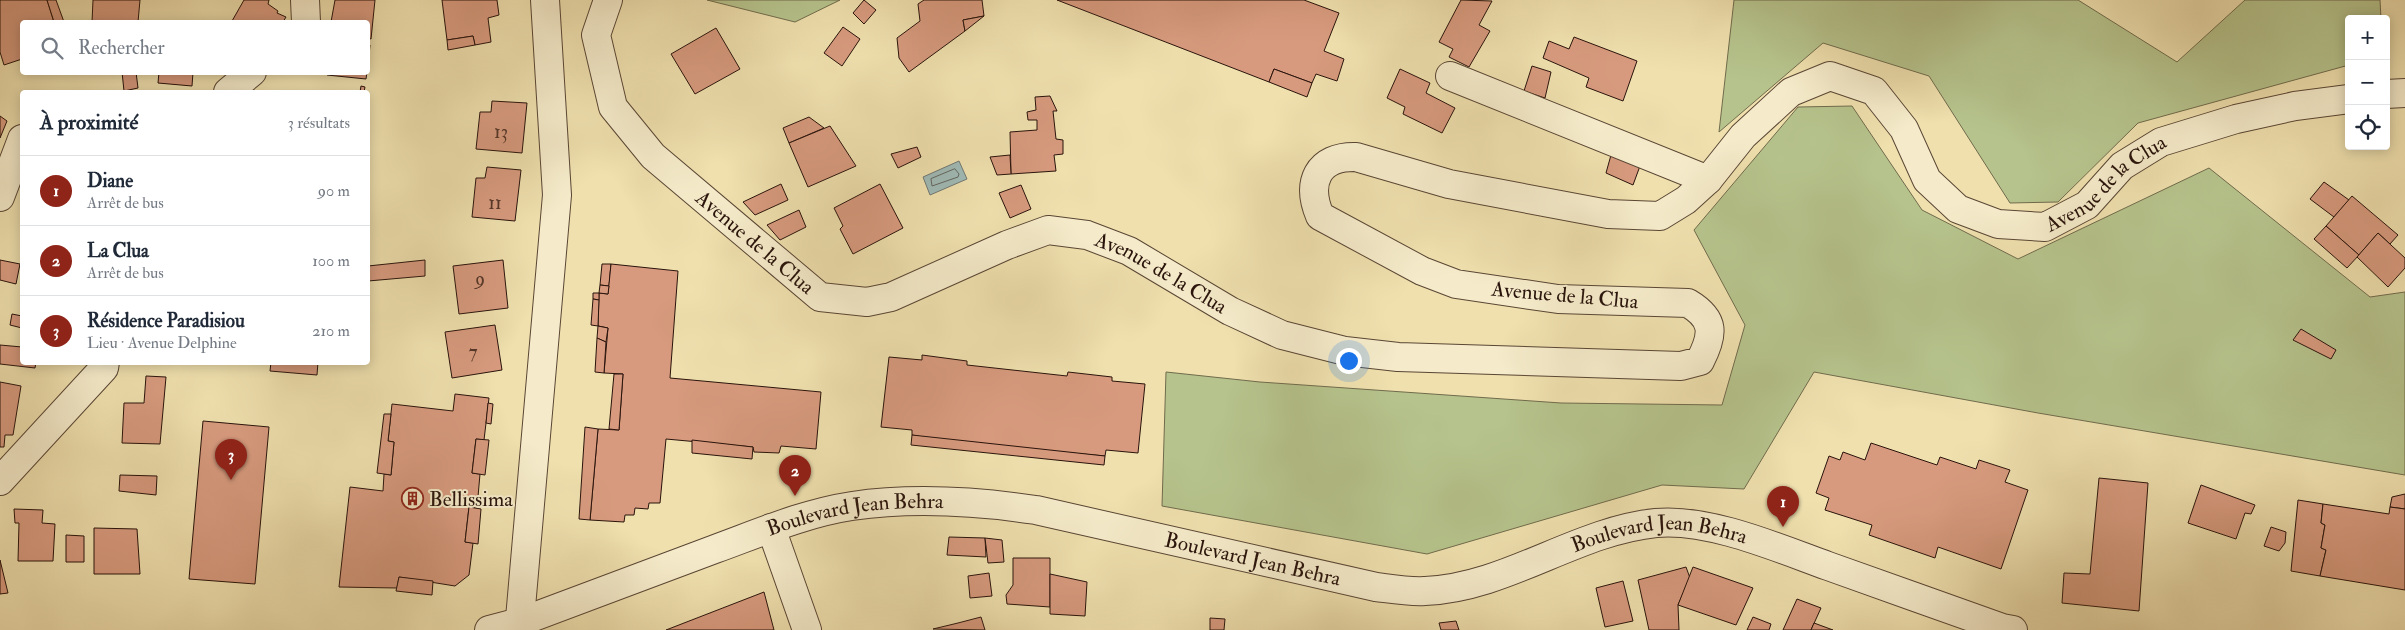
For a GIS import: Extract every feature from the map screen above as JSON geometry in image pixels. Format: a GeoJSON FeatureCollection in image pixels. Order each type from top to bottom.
{"type":"FeatureCollection","features":[{"type":"Feature","properties":{"kind":"street"},"geometry":{"type":"LineString","coordinates":[[305,0],[306,20]]}},
{"type":"Feature","properties":{"kind":"street"},"geometry":{"type":"LineString","coordinates":[[520,626],[557,196],[545,0]]}},
{"type":"Feature","properties":{"kind":"street","name":"Avenue de la Clua"},"geometry":{"type":"LineString","coordinates":[[608,0],[596,35],[613,106],[653,156],[820,296],[867,302],[891,297],[1007,245],[1048,230],[1087,235],[1129,251],[1230,311],[1282,335],[1345,351],[1398,356],[1681,366],[1700,360],[1708,346],[1709,328],[1704,312],[1688,303],[1558,299],[1456,284],[1422,271],[1320,216],[1314,201],[1314,181],[1322,168],[1341,156],[1356,157],[1449,184],[1608,214],[1660,216],[1686,200],[1708,180],[1743,136],[1791,92],[1830,76],[1874,91],[1904,129],[1927,180],[1958,209],[1998,224],[2045,227],[2087,205],[2122,166],[2161,142],[2236,119],[2278,110],[2345,100]]}},
{"type":"Feature","properties":{"kind":"street"},"geometry":{"type":"LineString","coordinates":[[230,90],[248,75]]}},
{"type":"Feature","properties":{"kind":"street"},"geometry":{"type":"LineString","coordinates":[[1450,76],[1708,180]]}},
{"type":"Feature","properties":{"kind":"street"},"geometry":{"type":"LineString","coordinates":[[2390,94],[2405,92]]}},
{"type":"Feature","properties":{"kind":"street"},"geometry":{"type":"LineString","coordinates":[[0,197],[20,144]]}},
{"type":"Feature","properties":{"kind":"street"},"geometry":{"type":"LineString","coordinates":[[0,481],[74,402],[104,368],[104,365]]}},
{"type":"Feature","properties":{"kind":"street","name":"Boulevard Jean Behra"},"geometry":{"type":"LineString","coordinates":[[489,630],[520,626],[771,528],[860,505],[937,500],[988,503],[1087,521],[1275,566],[1376,587],[1424,591],[1456,587],[1494,577],[1582,542],[1636,526],[1687,523],[1720,530],[1792,553],[2002,628],[2013,630]]}},
{"type":"Feature","properties":{"kind":"street"},"geometry":{"type":"LineString","coordinates":[[771,528],[807,630]]}},
{"type":"Feature","properties":{"kind":"green space"},"geometry":{"type":"Polygon","coordinates":[[[707,0],[840,0],[795,22],[707,0]]]}},
{"type":"Feature","properties":{"kind":"green space"},"geometry":{"type":"Polygon","coordinates":[[[1734,0],[2078,0],[2177,62],[2245,0],[2380,0],[2381,15],[2345,15],[2345,66],[2138,123],[2058,202],[2010,203],[1929,76],[1823,43],[1719,132],[1734,0]]]}},
{"type":"Feature","properties":{"kind":"green space"},"geometry":{"type":"Polygon","coordinates":[[[1852,106],[1922,210],[2018,259],[2209,168],[2370,297],[2405,292],[2405,475],[2038,413],[1814,372],[1744,489],[1662,485],[1427,554],[1162,506],[1166,372],[1260,382],[1561,403],[1722,405],[1745,325],[1694,230],[1798,107],[1852,106]]]}},
{"type":"Feature","properties":{"kind":"water"},"geometry":{"type":"Polygon","coordinates":[[[959,161],[967,179],[930,195],[923,177],[959,161]]]}},
{"type":"Feature","properties":{"kind":"building"},"geometry":{"type":"Polygon","coordinates":[[[0,0],[47,0],[53,20],[20,20],[20,60],[4,65],[0,52],[0,0]]]}},
{"type":"Feature","properties":{"kind":"building"},"geometry":{"type":"Polygon","coordinates":[[[47,0],[56,0],[63,20],[53,20],[47,0]]]}},
{"type":"Feature","properties":{"kind":"building"},"geometry":{"type":"Polygon","coordinates":[[[93,0],[140,0],[138,20],[92,20],[93,0]]]}},
{"type":"Feature","properties":{"kind":"building"},"geometry":{"type":"Polygon","coordinates":[[[244,0],[269,0],[268,4],[278,11],[277,13],[286,17],[284,20],[233,20],[244,0]]]}},
{"type":"Feature","properties":{"kind":"building"},"geometry":{"type":"Polygon","coordinates":[[[335,0],[375,0],[371,39],[370,20],[331,20],[335,0]]]}},
{"type":"Feature","properties":{"kind":"building"},"geometry":{"type":"Polygon","coordinates":[[[442,0],[497,0],[499,15],[488,18],[491,42],[475,45],[473,36],[447,40],[442,0]]]}},
{"type":"Feature","properties":{"kind":"building"},"geometry":{"type":"Polygon","coordinates":[[[864,0],[876,10],[864,24],[853,13],[864,0]]]}},
{"type":"Feature","properties":{"kind":"building"},"geometry":{"type":"Polygon","coordinates":[[[924,0],[982,0],[984,16],[963,20],[965,31],[909,72],[899,58],[897,38],[920,21],[918,4],[924,0]]]}},
{"type":"Feature","properties":{"kind":"building"},"geometry":{"type":"Polygon","coordinates":[[[1057,0],[1304,0],[1339,13],[1324,51],[1344,59],[1337,81],[1316,74],[1312,83],[1274,69],[1269,82],[1057,0]]]}},
{"type":"Feature","properties":{"kind":"building"},"geometry":{"type":"Polygon","coordinates":[[[1461,0],[1492,1],[1479,25],[1490,31],[1469,67],[1449,57],[1453,49],[1439,42],[1461,0]]]}},
{"type":"Feature","properties":{"kind":"building"},"geometry":{"type":"Polygon","coordinates":[[[984,16],[965,31],[963,20],[984,16]]]}},
{"type":"Feature","properties":{"kind":"building"},"geometry":{"type":"Polygon","coordinates":[[[843,27],[860,39],[842,66],[824,53],[843,27]]]}},
{"type":"Feature","properties":{"kind":"building"},"geometry":{"type":"Polygon","coordinates":[[[716,28],[740,69],[695,94],[671,54],[716,28]]]}},
{"type":"Feature","properties":{"kind":"building"},"geometry":{"type":"Polygon","coordinates":[[[473,36],[475,45],[448,50],[447,40],[473,36]]]}},
{"type":"Feature","properties":{"kind":"building"},"geometry":{"type":"Polygon","coordinates":[[[1574,37],[1637,61],[1623,101],[1586,87],[1589,78],[1543,58],[1549,41],[1569,49],[1574,37]]]}},
{"type":"Feature","properties":{"kind":"building"},"geometry":{"type":"Polygon","coordinates":[[[1532,66],[1551,72],[1545,98],[1524,91],[1532,66]]]}},
{"type":"Feature","properties":{"kind":"building"},"geometry":{"type":"Polygon","coordinates":[[[1274,69],[1312,83],[1307,97],[1269,82],[1274,69]]]}},
{"type":"Feature","properties":{"kind":"building"},"geometry":{"type":"Polygon","coordinates":[[[1400,69],[1430,83],[1426,93],[1455,108],[1442,133],[1403,114],[1405,107],[1387,98],[1400,69]]]}},
{"type":"Feature","properties":{"kind":"building"},"geometry":{"type":"Polygon","coordinates":[[[122,75],[136,75],[138,88],[124,90],[122,75]]]}},
{"type":"Feature","properties":{"kind":"building"},"geometry":{"type":"Polygon","coordinates":[[[159,75],[193,75],[192,86],[158,83],[159,75]]]}},
{"type":"Feature","properties":{"kind":"building"},"geometry":{"type":"Polygon","coordinates":[[[327,75],[367,75],[366,79],[327,75]]]}},
{"type":"Feature","properties":{"kind":"building"},"geometry":{"type":"Polygon","coordinates":[[[1050,96],[1057,111],[1053,111],[1056,139],[1063,140],[1063,154],[1054,155],[1056,171],[1011,174],[1010,132],[1037,130],[1037,120],[1028,120],[1027,112],[1036,110],[1035,97],[1050,96]]]}},
{"type":"Feature","properties":{"kind":"building"},"geometry":{"type":"Polygon","coordinates":[[[492,101],[527,103],[522,153],[476,149],[480,112],[491,112],[492,101]]]}},
{"type":"Feature","properties":{"kind":"building"},"geometry":{"type":"Polygon","coordinates":[[[0,116],[7,121],[0,138],[0,116]]]}},
{"type":"Feature","properties":{"kind":"building"},"geometry":{"type":"Polygon","coordinates":[[[809,117],[824,128],[789,143],[783,128],[809,117]]]}},
{"type":"Feature","properties":{"kind":"building"},"geometry":{"type":"Polygon","coordinates":[[[830,126],[856,166],[808,187],[789,143],[830,126]]]}},
{"type":"Feature","properties":{"kind":"building"},"geometry":{"type":"Polygon","coordinates":[[[917,147],[921,157],[898,168],[891,154],[917,147]]]}},
{"type":"Feature","properties":{"kind":"building"},"geometry":{"type":"Polygon","coordinates":[[[1010,155],[1011,174],[997,175],[990,157],[1010,155]]]}},
{"type":"Feature","properties":{"kind":"building"},"geometry":{"type":"Polygon","coordinates":[[[1611,155],[1640,166],[1633,185],[1606,173],[1611,155]]]}},
{"type":"Feature","properties":{"kind":"building"},"geometry":{"type":"Polygon","coordinates":[[[487,167],[521,170],[515,221],[472,217],[476,178],[485,178],[487,167]]]}},
{"type":"Feature","properties":{"kind":"building"},"geometry":{"type":"Polygon","coordinates":[[[2324,182],[2349,200],[2334,217],[2310,199],[2324,182]]]}},
{"type":"Feature","properties":{"kind":"building"},"geometry":{"type":"Polygon","coordinates":[[[781,184],[788,200],[755,215],[743,202],[781,184]]]}},
{"type":"Feature","properties":{"kind":"building"},"geometry":{"type":"Polygon","coordinates":[[[880,184],[903,228],[853,254],[840,229],[843,226],[834,208],[880,184]]]}},
{"type":"Feature","properties":{"kind":"building"},"geometry":{"type":"Polygon","coordinates":[[[1021,185],[1031,209],[1010,218],[999,193],[1021,185]]]}},
{"type":"Feature","properties":{"kind":"building"},"geometry":{"type":"Polygon","coordinates":[[[2352,196],[2398,235],[2390,244],[2378,233],[2359,255],[2326,226],[2352,196]]]}},
{"type":"Feature","properties":{"kind":"building"},"geometry":{"type":"Polygon","coordinates":[[[799,210],[806,227],[780,240],[767,225],[799,210]]]}},
{"type":"Feature","properties":{"kind":"building"},"geometry":{"type":"Polygon","coordinates":[[[2326,226],[2359,255],[2347,268],[2314,239],[2326,226]]]}},
{"type":"Feature","properties":{"kind":"building"},"geometry":{"type":"Polygon","coordinates":[[[2378,233],[2405,258],[2405,268],[2388,287],[2357,257],[2378,233]]]}},
{"type":"Feature","properties":{"kind":"building"},"geometry":{"type":"Polygon","coordinates":[[[0,260],[20,264],[16,284],[0,280],[0,260]]]}},
{"type":"Feature","properties":{"kind":"building"},"geometry":{"type":"Polygon","coordinates":[[[425,260],[425,276],[370,281],[370,266],[425,260]]]}},
{"type":"Feature","properties":{"kind":"building"},"geometry":{"type":"Polygon","coordinates":[[[503,260],[508,308],[459,314],[453,266],[503,260]]]}},
{"type":"Feature","properties":{"kind":"building"},"geometry":{"type":"Polygon","coordinates":[[[602,264],[611,264],[609,286],[600,285],[602,264]]]}},
{"type":"Feature","properties":{"kind":"building"},"geometry":{"type":"Polygon","coordinates":[[[611,264],[678,271],[670,378],[821,392],[816,449],[781,446],[779,453],[754,452],[753,447],[666,439],[660,503],[649,503],[648,509],[635,508],[634,515],[625,515],[624,522],[590,520],[598,429],[619,430],[623,374],[604,373],[608,328],[598,326],[599,293],[608,294],[611,264]]]}},
{"type":"Feature","properties":{"kind":"building"},"geometry":{"type":"Polygon","coordinates":[[[600,285],[609,286],[608,294],[599,293],[600,285]]]}},
{"type":"Feature","properties":{"kind":"building"},"geometry":{"type":"Polygon","coordinates":[[[593,293],[599,293],[599,300],[593,299],[593,293]]]}},
{"type":"Feature","properties":{"kind":"building"},"geometry":{"type":"Polygon","coordinates":[[[593,299],[599,300],[598,326],[591,325],[593,299]]]}},
{"type":"Feature","properties":{"kind":"building"},"geometry":{"type":"Polygon","coordinates":[[[12,314],[20,316],[20,328],[10,325],[12,314]]]}},
{"type":"Feature","properties":{"kind":"building"},"geometry":{"type":"Polygon","coordinates":[[[495,325],[502,370],[452,378],[445,332],[495,325]]]}},
{"type":"Feature","properties":{"kind":"building"},"geometry":{"type":"Polygon","coordinates":[[[598,326],[608,328],[606,342],[597,338],[598,326]]]}},
{"type":"Feature","properties":{"kind":"building"},"geometry":{"type":"Polygon","coordinates":[[[2301,329],[2336,350],[2331,359],[2293,340],[2301,329]]]}},
{"type":"Feature","properties":{"kind":"building"},"geometry":{"type":"Polygon","coordinates":[[[597,338],[606,342],[604,373],[595,372],[597,338]]]}},
{"type":"Feature","properties":{"kind":"building"},"geometry":{"type":"Polygon","coordinates":[[[0,345],[20,347],[20,365],[36,365],[35,368],[0,364],[0,345]]]}},
{"type":"Feature","properties":{"kind":"building"},"geometry":{"type":"Polygon","coordinates":[[[922,355],[967,361],[967,365],[1067,376],[1068,372],[1112,377],[1112,381],[1145,384],[1138,453],[1106,450],[1105,456],[1049,451],[934,439],[912,435],[912,430],[881,427],[889,357],[922,360],[922,355]]]}},
{"type":"Feature","properties":{"kind":"building"},"geometry":{"type":"Polygon","coordinates":[[[271,365],[318,365],[317,375],[270,371],[271,365]]]}},
{"type":"Feature","properties":{"kind":"building"},"geometry":{"type":"Polygon","coordinates":[[[614,374],[623,374],[619,430],[609,429],[614,374]]]}},
{"type":"Feature","properties":{"kind":"building"},"geometry":{"type":"Polygon","coordinates":[[[146,376],[166,377],[160,444],[122,443],[124,403],[144,403],[146,376]]]}},
{"type":"Feature","properties":{"kind":"building"},"geometry":{"type":"Polygon","coordinates":[[[0,382],[21,386],[13,435],[5,435],[4,447],[0,447],[0,382]]]}},
{"type":"Feature","properties":{"kind":"building","name":"Bellissima"},"geometry":{"type":"Polygon","coordinates":[[[455,394],[489,398],[484,440],[476,439],[472,473],[480,474],[477,508],[469,507],[465,542],[473,543],[469,575],[455,586],[399,577],[397,588],[339,587],[350,487],[383,491],[384,474],[391,475],[394,442],[388,441],[392,404],[453,411],[455,394]]]}},
{"type":"Feature","properties":{"kind":"building"},"geometry":{"type":"Polygon","coordinates":[[[488,403],[493,404],[491,424],[486,423],[488,403]]]}},
{"type":"Feature","properties":{"kind":"building"},"geometry":{"type":"Polygon","coordinates":[[[384,414],[391,414],[388,441],[394,442],[391,475],[377,473],[384,414]]]}},
{"type":"Feature","properties":{"kind":"building"},"geometry":{"type":"Polygon","coordinates":[[[203,421],[269,427],[255,584],[189,579],[203,421]]]}},
{"type":"Feature","properties":{"kind":"building"},"geometry":{"type":"Polygon","coordinates":[[[585,427],[598,429],[590,520],[579,519],[585,427]]]}},
{"type":"Feature","properties":{"kind":"building"},"geometry":{"type":"Polygon","coordinates":[[[912,435],[1105,456],[1104,465],[911,445],[912,435]]]}},
{"type":"Feature","properties":{"kind":"building"},"geometry":{"type":"Polygon","coordinates":[[[476,439],[489,440],[485,475],[472,473],[476,439]]]}},
{"type":"Feature","properties":{"kind":"building"},"geometry":{"type":"Polygon","coordinates":[[[692,440],[753,447],[752,459],[692,453],[692,440]]]}},
{"type":"Feature","properties":{"kind":"building"},"geometry":{"type":"Polygon","coordinates":[[[1871,443],[1937,465],[1940,457],[1976,469],[1979,460],[2010,470],[2005,482],[2028,490],[2001,569],[1938,547],[1935,558],[1869,535],[1872,525],[1825,510],[1829,498],[1816,493],[1829,456],[1840,460],[1843,452],[1865,460],[1871,443]]]}},
{"type":"Feature","properties":{"kind":"building"},"geometry":{"type":"Polygon","coordinates":[[[120,475],[157,476],[156,495],[119,491],[120,475]]]}},
{"type":"Feature","properties":{"kind":"building"},"geometry":{"type":"Polygon","coordinates":[[[2099,478],[2148,483],[2139,611],[2062,603],[2064,573],[2090,574],[2099,478]]]}},
{"type":"Feature","properties":{"kind":"building"},"geometry":{"type":"Polygon","coordinates":[[[2201,485],[2255,505],[2251,514],[2245,513],[2236,539],[2188,523],[2201,485]]]}},
{"type":"Feature","properties":{"kind":"building"},"geometry":{"type":"Polygon","coordinates":[[[2405,494],[2405,509],[2390,507],[2392,497],[2405,494]]]}},
{"type":"Feature","properties":{"kind":"building"},"geometry":{"type":"Polygon","coordinates":[[[2298,500],[2323,504],[2321,523],[2325,525],[2321,548],[2326,550],[2320,576],[2291,571],[2298,500]]]}},
{"type":"Feature","properties":{"kind":"building"},"geometry":{"type":"Polygon","coordinates":[[[2323,504],[2389,514],[2390,507],[2405,509],[2405,590],[2320,576],[2326,550],[2321,548],[2325,525],[2321,523],[2323,504]]]}},
{"type":"Feature","properties":{"kind":"building"},"geometry":{"type":"Polygon","coordinates":[[[469,507],[481,509],[478,544],[465,542],[469,507]]]}},
{"type":"Feature","properties":{"kind":"building"},"geometry":{"type":"Polygon","coordinates":[[[14,509],[43,510],[42,523],[55,524],[53,561],[18,561],[19,523],[15,523],[14,509]]]}},
{"type":"Feature","properties":{"kind":"building"},"geometry":{"type":"Polygon","coordinates":[[[2271,527],[2286,532],[2285,543],[2279,551],[2264,546],[2271,527]]]}},
{"type":"Feature","properties":{"kind":"building"},"geometry":{"type":"Polygon","coordinates":[[[94,528],[137,529],[140,574],[94,574],[94,528]]]}},
{"type":"Feature","properties":{"kind":"building"},"geometry":{"type":"Polygon","coordinates":[[[66,535],[84,536],[84,562],[66,562],[66,535]]]}},
{"type":"Feature","properties":{"kind":"building"},"geometry":{"type":"Polygon","coordinates":[[[949,537],[985,538],[986,557],[947,555],[949,537]]]}},
{"type":"Feature","properties":{"kind":"building"},"geometry":{"type":"Polygon","coordinates":[[[985,538],[1002,540],[1004,562],[988,563],[985,538]]]}},
{"type":"Feature","properties":{"kind":"building"},"geometry":{"type":"Polygon","coordinates":[[[1013,558],[1050,558],[1050,607],[1007,604],[1006,595],[1013,585],[1013,558]]]}},
{"type":"Feature","properties":{"kind":"building"},"geometry":{"type":"Polygon","coordinates":[[[0,560],[8,593],[0,594],[0,560]]]}},
{"type":"Feature","properties":{"kind":"building"},"geometry":{"type":"Polygon","coordinates":[[[1686,567],[1690,578],[1678,605],[1679,630],[1649,630],[1638,580],[1686,567]]]}},
{"type":"Feature","properties":{"kind":"building"},"geometry":{"type":"Polygon","coordinates":[[[1693,567],[1753,588],[1736,625],[1678,605],[1693,567]]]}},
{"type":"Feature","properties":{"kind":"building"},"geometry":{"type":"Polygon","coordinates":[[[989,573],[992,596],[970,598],[968,576],[989,573]]]}},
{"type":"Feature","properties":{"kind":"building"},"geometry":{"type":"Polygon","coordinates":[[[1050,574],[1087,582],[1085,616],[1050,614],[1050,574]]]}},
{"type":"Feature","properties":{"kind":"building"},"geometry":{"type":"Polygon","coordinates":[[[399,577],[433,581],[432,595],[396,591],[399,577]]]}},
{"type":"Feature","properties":{"kind":"building"},"geometry":{"type":"Polygon","coordinates":[[[1623,581],[1633,621],[1605,627],[1596,588],[1623,581]]]}},
{"type":"Feature","properties":{"kind":"building"},"geometry":{"type":"Polygon","coordinates":[[[764,592],[774,630],[666,630],[764,592]]]}},
{"type":"Feature","properties":{"kind":"building"},"geometry":{"type":"Polygon","coordinates":[[[1797,599],[1821,608],[1811,630],[1783,630],[1797,599]]]}},
{"type":"Feature","properties":{"kind":"building"},"geometry":{"type":"Polygon","coordinates":[[[981,617],[985,630],[933,629],[958,623],[981,617]]]}},
{"type":"Feature","properties":{"kind":"building"},"geometry":{"type":"Polygon","coordinates":[[[1753,617],[1771,624],[1769,630],[1747,630],[1753,617]]]}},
{"type":"Feature","properties":{"kind":"building"},"geometry":{"type":"Polygon","coordinates":[[[1210,618],[1225,619],[1224,630],[1210,630],[1210,618]]]}},
{"type":"Feature","properties":{"kind":"building"},"geometry":{"type":"Polygon","coordinates":[[[1456,621],[1459,630],[1441,630],[1439,623],[1456,621]]]}},
{"type":"Feature","properties":{"kind":"building"},"geometry":{"type":"Polygon","coordinates":[[[1814,623],[1833,630],[1811,630],[1814,623]]]}},
{"type":"Feature","properties":{"kind":"place","name":"Résidence Paradisiou"},"geometry":{"type":"Point","coordinates":[231,480]}},
{"type":"Feature","properties":{"kind":"place","name":"La Clua"},"geometry":{"type":"Point","coordinates":[795,496]}},
{"type":"Feature","properties":{"kind":"place","name":"Bellissima"},"geometry":{"type":"Point","coordinates":[413,499]}},
{"type":"Feature","properties":{"kind":"place","name":"Diane"},"geometry":{"type":"Point","coordinates":[1783,527]}}]}
